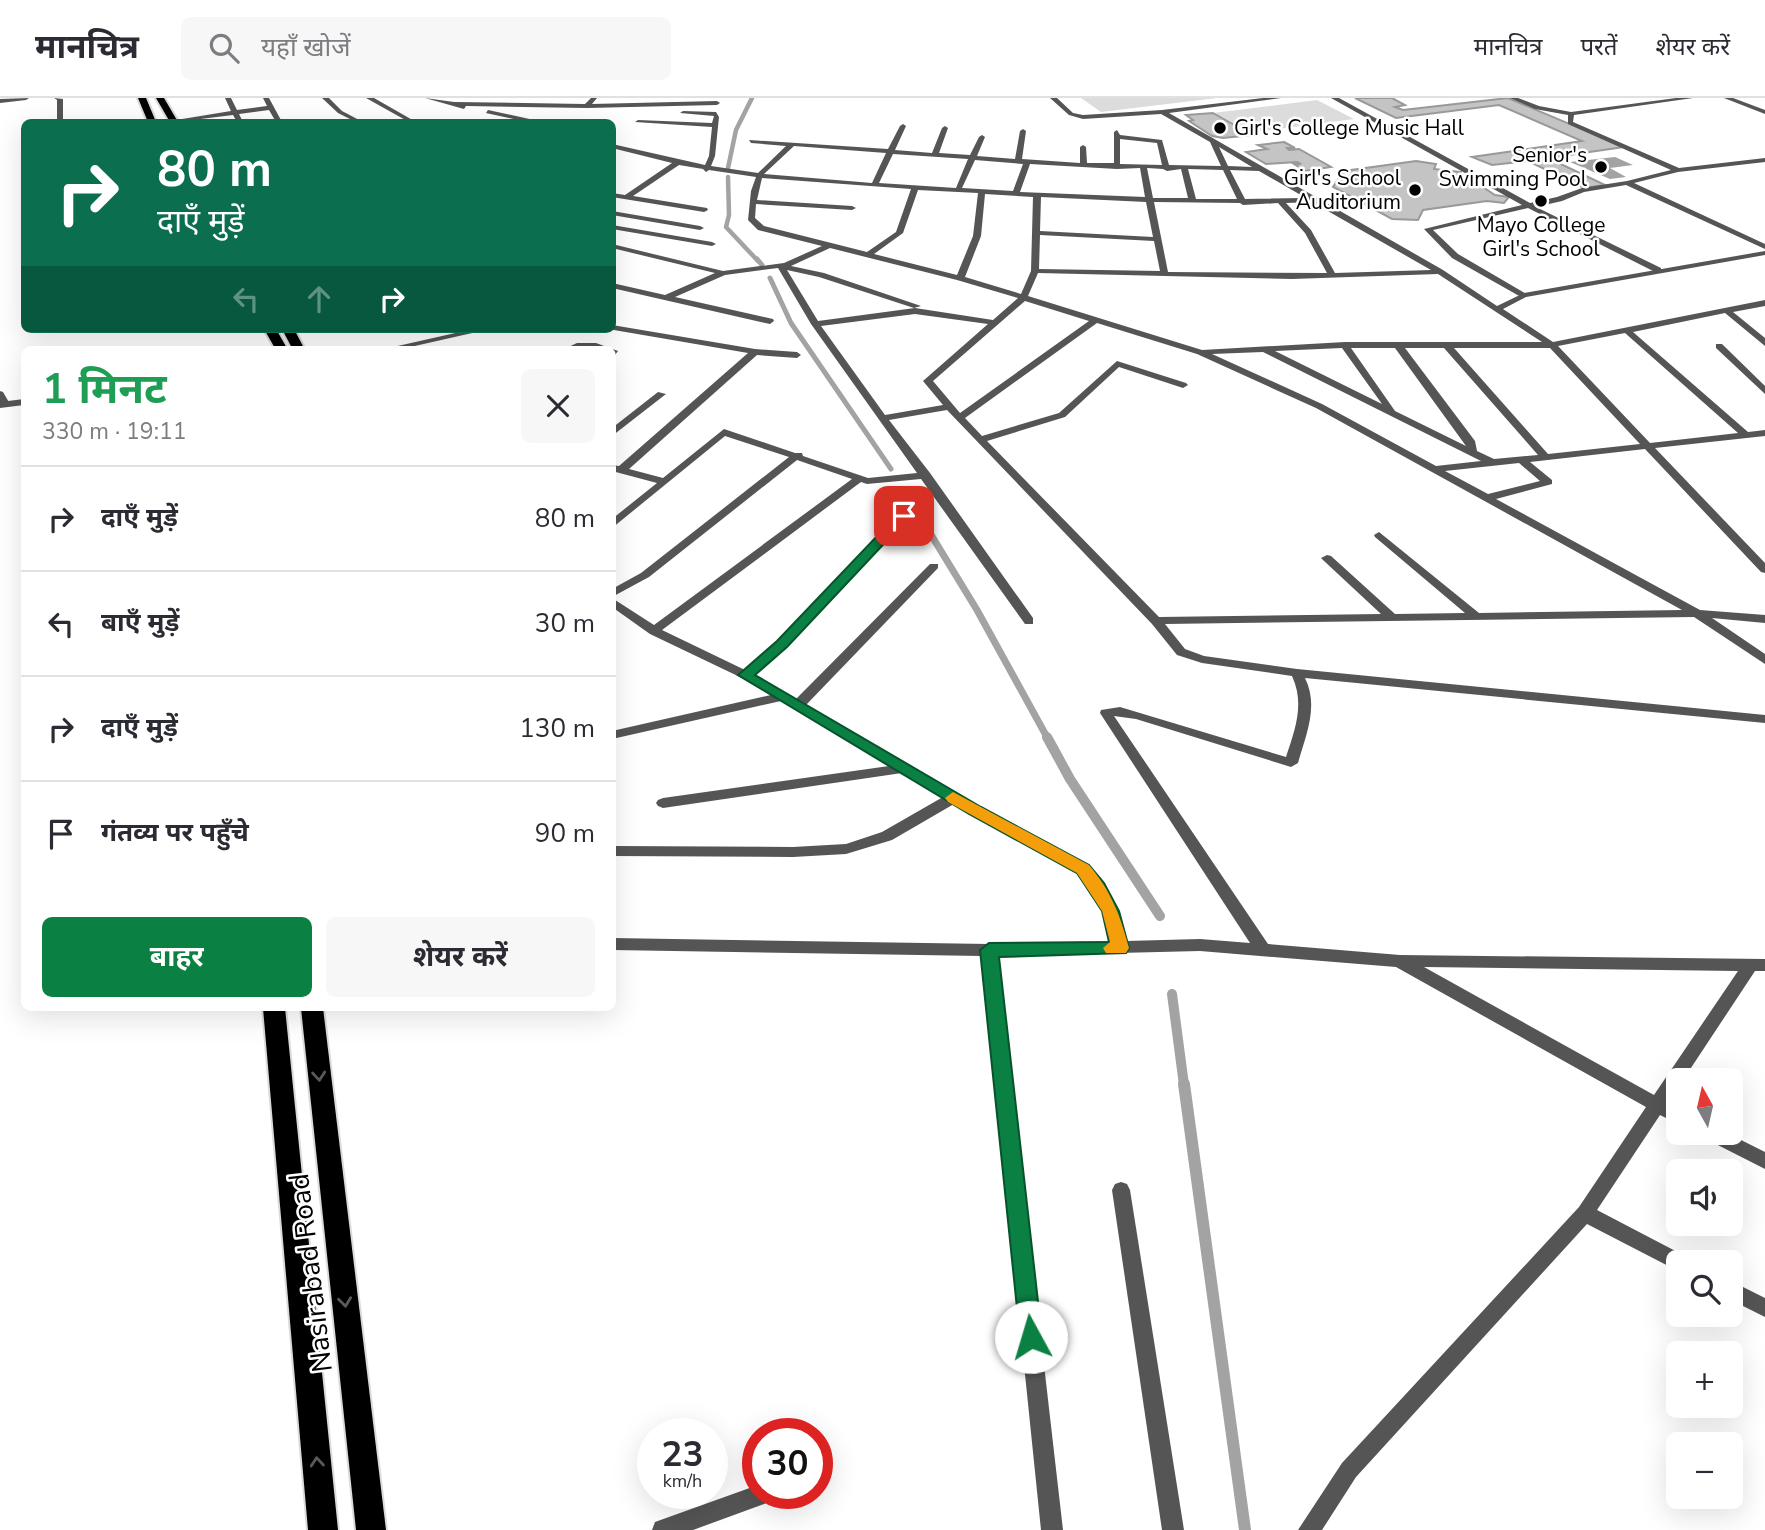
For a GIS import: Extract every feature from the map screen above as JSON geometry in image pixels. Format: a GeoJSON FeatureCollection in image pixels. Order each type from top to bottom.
{"type":"FeatureCollection","features":[{"type":"Feature","properties":{"kind":"highway"},"geometry":{"type":"LineString","coordinates":[[142,98],[151,119]]}},
{"type":"Feature","properties":{"kind":"highway"},"geometry":{"type":"LineString","coordinates":[[160,98],[172,119]]}},
{"type":"Feature","properties":{"kind":"highway","name":"Nasirabad Road"},"geometry":{"type":"LineString","coordinates":[[274,1011],[323,1530]]}},
{"type":"Feature","properties":{"kind":"highway","name":"Nasirabad Road"},"geometry":{"type":"LineString","coordinates":[[312,1011],[371,1530]]}},
{"type":"Feature","properties":{"kind":"street"},"geometry":{"type":"LineString","coordinates":[[0,100],[26,98]]}},
{"type":"Feature","properties":{"kind":"street"},"geometry":{"type":"LineString","coordinates":[[57,98],[60,99],[60,119]]}},
{"type":"Feature","properties":{"kind":"street"},"geometry":{"type":"LineString","coordinates":[[228,98],[239,119]]}},
{"type":"Feature","properties":{"kind":"street"},"geometry":{"type":"LineString","coordinates":[[265,98],[277,119]]}},
{"type":"Feature","properties":{"kind":"street"},"geometry":{"type":"LineString","coordinates":[[325,98],[340,112],[354,119]]}},
{"type":"Feature","properties":{"kind":"street"},"geometry":{"type":"LineString","coordinates":[[369,98],[408,119]]}},
{"type":"Feature","properties":{"kind":"street"},"geometry":{"type":"LineString","coordinates":[[428,98],[521,119]]}},
{"type":"Feature","properties":{"kind":"street"},"geometry":{"type":"LineString","coordinates":[[550,107],[559,98]]}},
{"type":"Feature","properties":{"kind":"street"},"geometry":{"type":"LineString","coordinates":[[587,106],[594,98]]}},
{"type":"Feature","properties":{"kind":"street"},"geometry":{"type":"LineString","coordinates":[[1054,98],[1071,114],[1083,117],[1162,112],[1278,98]]}},
{"type":"Feature","properties":{"kind":"street"},"geometry":{"type":"LineString","coordinates":[[1334,98],[1529,206],[1658,270]]}},
{"type":"Feature","properties":{"kind":"street"},"geometry":{"type":"LineString","coordinates":[[1513,98],[1537,108],[1571,114],[1690,98]]}},
{"type":"Feature","properties":{"kind":"street"},"geometry":{"type":"LineString","coordinates":[[1727,98],[1765,112]]}},
{"type":"Feature","properties":{"kind":"street"},"geometry":{"type":"LineString","coordinates":[[455,104],[550,107],[716,101],[712,156],[708,170]]}},
{"type":"Feature","properties":{"kind":"street"},"geometry":{"type":"LineString","coordinates":[[193,119],[270,108]]}},
{"type":"Feature","properties":{"kind":"street"},"geometry":{"type":"LineString","coordinates":[[1162,112],[1258,170],[1440,272],[1552,345],[1765,570]]}},
{"type":"Feature","properties":{"kind":"street"},"geometry":{"type":"LineString","coordinates":[[636,113],[716,114]]}},
{"type":"Feature","properties":{"kind":"street"},"geometry":{"type":"LineString","coordinates":[[1571,114],[1570,123],[1678,170]]}},
{"type":"Feature","properties":{"kind":"street"},"geometry":{"type":"LineString","coordinates":[[638,122],[715,125]]}},
{"type":"Feature","properties":{"kind":"street"},"geometry":{"type":"LineString","coordinates":[[874,185],[904,126]]}},
{"type":"Feature","properties":{"kind":"street"},"geometry":{"type":"LineString","coordinates":[[934,154],[945,128]]}},
{"type":"Feature","properties":{"kind":"street"},"geometry":{"type":"LineString","coordinates":[[1018,161],[1023,131]]}},
{"type":"Feature","properties":{"kind":"street"},"geometry":{"type":"LineString","coordinates":[[1117,167],[1117,134],[1160,141],[1167,169]]}},
{"type":"Feature","properties":{"kind":"street"},"geometry":{"type":"LineString","coordinates":[[958,190],[982,137]]}},
{"type":"Feature","properties":{"kind":"street"},"geometry":{"type":"LineString","coordinates":[[751,141],[1027,162],[1167,169],[1258,170]]}},
{"type":"Feature","properties":{"kind":"street"},"geometry":{"type":"LineString","coordinates":[[1212,142],[1243,203]]}},
{"type":"Feature","properties":{"kind":"street"},"geometry":{"type":"LineString","coordinates":[[794,143],[759,174],[754,184],[751,218],[761,228],[960,278],[1200,352],[1319,406],[1697,613],[1765,660]]}},
{"type":"Feature","properties":{"kind":"street"},"geometry":{"type":"LineString","coordinates":[[616,147],[708,170],[874,185],[1193,202],[1313,200]]}},
{"type":"Feature","properties":{"kind":"street"},"geometry":{"type":"LineString","coordinates":[[1083,147],[1084,165]]}},
{"type":"Feature","properties":{"kind":"street"},"geometry":{"type":"LineString","coordinates":[[616,152],[622,149]]}},
{"type":"Feature","properties":{"kind":"street"},"geometry":{"type":"LineString","coordinates":[[1524,295],[1454,256],[1428,229],[1430,226],[1529,206],[1582,190],[1627,183],[1678,170],[1765,160]]}},
{"type":"Feature","properties":{"kind":"street"},"geometry":{"type":"LineString","coordinates":[[1016,194],[1027,162]]}},
{"type":"Feature","properties":{"kind":"street"},"geometry":{"type":"LineString","coordinates":[[627,197],[677,163]]}},
{"type":"Feature","properties":{"kind":"street"},"geometry":{"type":"LineString","coordinates":[[1143,168],[1165,275]]}},
{"type":"Feature","properties":{"kind":"street"},"geometry":{"type":"LineString","coordinates":[[1184,169],[1193,202]]}},
{"type":"Feature","properties":{"kind":"street"},"geometry":{"type":"LineString","coordinates":[[1627,183],[1765,247]]}},
{"type":"Feature","properties":{"kind":"street"},"geometry":{"type":"LineString","coordinates":[[868,255],[899,233],[915,187]]}},
{"type":"Feature","properties":{"kind":"street"},"geometry":{"type":"LineString","coordinates":[[960,278],[977,236],[982,191]]}},
{"type":"Feature","properties":{"kind":"street"},"geometry":{"type":"LineString","coordinates":[[1037,195],[1035,271],[1023,298],[928,381],[959,418],[1156,621],[1181,652],[1202,659],[1297,673],[1765,719]]}},
{"type":"Feature","properties":{"kind":"street"},"geometry":{"type":"LineString","coordinates":[[616,196],[704,210]]}},
{"type":"Feature","properties":{"kind":"street"},"geometry":{"type":"LineString","coordinates":[[1280,201],[1308,232],[1332,275]]}},
{"type":"Feature","properties":{"kind":"street"},"geometry":{"type":"LineString","coordinates":[[752,202],[852,208]]}},
{"type":"Feature","properties":{"kind":"street"},"geometry":{"type":"LineString","coordinates":[[616,214],[700,228]]}},
{"type":"Feature","properties":{"kind":"street"},"geometry":{"type":"LineString","coordinates":[[616,228],[712,244]]}},
{"type":"Feature","properties":{"kind":"street"},"geometry":{"type":"LineString","coordinates":[[1038,233],[1156,239]]}},
{"type":"Feature","properties":{"kind":"street"},"geometry":{"type":"LineString","coordinates":[[667,298],[723,273],[776,267],[829,245]]}},
{"type":"Feature","properties":{"kind":"street"},"geometry":{"type":"LineString","coordinates":[[616,247],[723,273]]}},
{"type":"Feature","properties":{"kind":"street"},"geometry":{"type":"LineString","coordinates":[[1497,309],[1524,295],[1765,253]]}},
{"type":"Feature","properties":{"kind":"street"},"geometry":{"type":"LineString","coordinates":[[776,267],[821,275],[917,306]]}},
{"type":"Feature","properties":{"kind":"street"},"geometry":{"type":"LineString","coordinates":[[776,267],[1029,621]]}},
{"type":"Feature","properties":{"kind":"street"},"geometry":{"type":"LineString","coordinates":[[1035,271],[1165,275],[1440,272]]}},
{"type":"Feature","properties":{"kind":"street"},"geometry":{"type":"LineString","coordinates":[[616,286],[770,321]]}},
{"type":"Feature","properties":{"kind":"street"},"geometry":{"type":"LineString","coordinates":[[1200,352],[1345,345],[1552,345],[1765,303]]}},
{"type":"Feature","properties":{"kind":"street"},"geometry":{"type":"LineString","coordinates":[[1726,310],[1765,343]]}},
{"type":"Feature","properties":{"kind":"street"},"geometry":{"type":"LineString","coordinates":[[815,324],[915,311],[995,323]]}},
{"type":"Feature","properties":{"kind":"street"},"geometry":{"type":"LineString","coordinates":[[959,418],[1097,319]]}},
{"type":"Feature","properties":{"kind":"street"},"geometry":{"type":"LineString","coordinates":[[616,329],[755,352],[797,355]]}},
{"type":"Feature","properties":{"kind":"street"},"geometry":{"type":"LineString","coordinates":[[1626,330],[1746,435]]}},
{"type":"Feature","properties":{"kind":"street"},"geometry":{"type":"LineString","coordinates":[[403,346],[467,333]]}},
{"type":"Feature","properties":{"kind":"street"},"geometry":{"type":"LineString","coordinates":[[1446,344],[1546,457]]}},
{"type":"Feature","properties":{"kind":"street"},"geometry":{"type":"LineString","coordinates":[[1345,345],[1393,412]]}},
{"type":"Feature","properties":{"kind":"street"},"geometry":{"type":"LineString","coordinates":[[1398,345],[1471,443],[1472,452]]}},
{"type":"Feature","properties":{"kind":"street"},"geometry":{"type":"LineString","coordinates":[[1719,346],[1765,391]]}},
{"type":"Feature","properties":{"kind":"street"},"geometry":{"type":"LineString","coordinates":[[1262,349],[1493,463]]}},
{"type":"Feature","properties":{"kind":"street"},"geometry":{"type":"LineString","coordinates":[[617,469],[755,352]]}},
{"type":"Feature","properties":{"kind":"street"},"geometry":{"type":"LineString","coordinates":[[981,440],[1062,415],[1117,364],[1184,385]]}},
{"type":"Feature","properties":{"kind":"street"},"geometry":{"type":"LineString","coordinates":[[0,394],[3,405],[21,402]]}},
{"type":"Feature","properties":{"kind":"street"},"geometry":{"type":"LineString","coordinates":[[616,430],[661,394]]}},
{"type":"Feature","properties":{"kind":"street"},"geometry":{"type":"LineString","coordinates":[[884,418],[950,407]]}},
{"type":"Feature","properties":{"kind":"street"},"geometry":{"type":"LineString","coordinates":[[616,522],[724,432],[859,478],[878,482],[926,475]]}},
{"type":"Feature","properties":{"kind":"street"},"geometry":{"type":"LineString","coordinates":[[1434,470],[1765,433]]}},
{"type":"Feature","properties":{"kind":"street"},"geometry":{"type":"LineString","coordinates":[[616,592],[645,575],[798,455]]}},
{"type":"Feature","properties":{"kind":"street"},"geometry":{"type":"LineString","coordinates":[[1486,498],[1548,482],[1521,459]]}},
{"type":"Feature","properties":{"kind":"street"},"geometry":{"type":"LineString","coordinates":[[617,469],[663,481]]}},
{"type":"Feature","properties":{"kind":"street"},"geometry":{"type":"LineString","coordinates":[[654,631],[859,478]]}},
{"type":"Feature","properties":{"kind":"street"},"geometry":{"type":"LineString","coordinates":[[746,675],[782,644],[904,516]]}},
{"type":"Feature","properties":{"kind":"street"},"geometry":{"type":"LineString","coordinates":[[1379,535],[1476,616]]}},
{"type":"Feature","properties":{"kind":"street"},"geometry":{"type":"LineString","coordinates":[[1327,558],[1391,617]]}},
{"type":"Feature","properties":{"kind":"street"},"geometry":{"type":"LineString","coordinates":[[797,706],[934,566]]}},
{"type":"Feature","properties":{"kind":"street"},"geometry":{"type":"LineString","coordinates":[[616,604],[654,631],[746,675],[953,798],[1083,869],[1098,887],[1126,947]]}},
{"type":"Feature","properties":{"kind":"street"},"geometry":{"type":"LineString","coordinates":[[1156,621],[1697,613],[1765,619]]}},
{"type":"Feature","properties":{"kind":"street"},"geometry":{"type":"LineString","coordinates":[[1263,950],[1106,713],[1120,711],[1140,716],[1291,763],[1304,723],[1306,704],[1306,688],[1297,673]]}},
{"type":"Feature","properties":{"kind":"street"},"geometry":{"type":"LineString","coordinates":[[616,734],[780,697]]}},
{"type":"Feature","properties":{"kind":"street"},"geometry":{"type":"LineString","coordinates":[[663,803],[904,768]]}},
{"type":"Feature","properties":{"kind":"street"},"geometry":{"type":"LineString","coordinates":[[616,851],[793,852],[846,849],[887,836],[953,798]]}},
{"type":"Feature","properties":{"kind":"street"},"geometry":{"type":"LineString","coordinates":[[616,944],[989,950],[1200,945],[1400,961],[1758,964]]}},
{"type":"Feature","properties":{"kind":"street"},"geometry":{"type":"LineString","coordinates":[[989,950],[1052,1530]]}},
{"type":"Feature","properties":{"kind":"street"},"geometry":{"type":"LineString","coordinates":[[1400,961],[1666,1111]]}},
{"type":"Feature","properties":{"kind":"street"},"geometry":{"type":"LineString","coordinates":[[1309,1530],[1349,1470],[1585,1213],[1758,964]]}},
{"type":"Feature","properties":{"kind":"street"},"geometry":{"type":"LineString","coordinates":[[1734,1145],[1765,1161]]}},
{"type":"Feature","properties":{"kind":"street"},"geometry":{"type":"LineString","coordinates":[[1121,1190],[1173,1530]]}},
{"type":"Feature","properties":{"kind":"street"},"geometry":{"type":"LineString","coordinates":[[1585,1213],[1666,1256]]}},
{"type":"Feature","properties":{"kind":"street"},"geometry":{"type":"LineString","coordinates":[[1743,1296],[1765,1308]]}},
{"type":"Feature","properties":{"kind":"street"},"geometry":{"type":"LineString","coordinates":[[663,1530],[742,1501]]}},
{"type":"Feature","properties":{"kind":"shaded area"},"geometry":{"type":"Polygon","coordinates":[[[1081,98],[1217,98],[1101,112],[1081,98]]]}},
{"type":"Feature","properties":{"kind":"shaded area"},"geometry":{"type":"Polygon","coordinates":[[[1317,100],[1354,119],[1247,133],[1213,113],[1317,100]]]}},
{"type":"Feature","properties":{"kind":"shaded area","name":"Senior's Swimming Pool"},"geometry":{"type":"Polygon","coordinates":[[[1615,157],[1633,165],[1610,168],[1626,177],[1610,179],[1570,162],[1615,157]]]}},
{"type":"Feature","properties":{"kind":"building"},"geometry":{"type":"Polygon","coordinates":[[[1355,98],[1392,98],[1405,105],[1395,107],[1403,110],[1508,98],[1624,147],[1548,158],[1605,185],[1584,188],[1528,161],[1492,165],[1472,157],[1582,141],[1499,105],[1396,118],[1355,98]]]}},
{"type":"Feature","properties":{"kind":"building","name":"Girl's College Music Hall"},"geometry":{"type":"Polygon","coordinates":[[[1213,113],[1252,135],[1223,138],[1212,136],[1189,121],[1193,120],[1186,115],[1213,113]]]}},
{"type":"Feature","properties":{"kind":"building"},"geometry":{"type":"Polygon","coordinates":[[[1284,142],[1295,148],[1287,148],[1289,150],[1299,149],[1331,167],[1305,171],[1294,164],[1301,164],[1297,162],[1266,164],[1246,152],[1267,149],[1258,145],[1284,142]]]}},
{"type":"Feature","properties":{"kind":"building","name":"Girl's School Auditorium"},"geometry":{"type":"Polygon","coordinates":[[[1416,161],[1436,164],[1434,169],[1461,172],[1459,177],[1469,178],[1495,195],[1509,197],[1504,203],[1487,201],[1423,210],[1418,220],[1392,219],[1333,187],[1344,171],[1416,161]]]}},
{"type":"Feature","properties":{"kind":"waterway"},"geometry":{"type":"LineString","coordinates":[[728,168],[736,130],[752,98]]}},
{"type":"Feature","properties":{"kind":"waterway"},"geometry":{"type":"LineString","coordinates":[[728,177],[729,215],[726,227],[758,261]]}},
{"type":"Feature","properties":{"kind":"waterway"},"geometry":{"type":"LineString","coordinates":[[757,259],[762,265]]}},
{"type":"Feature","properties":{"kind":"waterway"},"geometry":{"type":"LineString","coordinates":[[770,278],[791,323],[891,469]]}},
{"type":"Feature","properties":{"kind":"waterway"},"geometry":{"type":"LineString","coordinates":[[908,497],[977,610],[1048,739]]}},
{"type":"Feature","properties":{"kind":"waterway"},"geometry":{"type":"LineString","coordinates":[[1047,737],[1070,779],[1160,916]]}},
{"type":"Feature","properties":{"kind":"waterway"},"geometry":{"type":"LineString","coordinates":[[1172,994],[1184,1085]]}},
{"type":"Feature","properties":{"kind":"waterway"},"geometry":{"type":"LineString","coordinates":[[1184,1084],[1245,1530]]}},
{"type":"Feature","properties":{"kind":"slow traffic"},"geometry":{"type":"LineString","coordinates":[[953,798],[1083,869],[1098,887],[1111,911],[1120,948],[1112,948]]}},
{"type":"Feature","properties":{"kind":"place","name":"Girl's College Music Hall"},"geometry":{"type":"Point","coordinates":[1220,128]}},
{"type":"Feature","properties":{"kind":"place","name":"Senior's Swimming Pool"},"geometry":{"type":"Point","coordinates":[1601,167]}},
{"type":"Feature","properties":{"kind":"place","name":"Girl's School Auditorium"},"geometry":{"type":"Point","coordinates":[1415,190]}},
{"type":"Feature","properties":{"kind":"place","name":"Mayo College Girl's School"},"geometry":{"type":"Point","coordinates":[1541,201]}},
{"type":"Feature","properties":{"kind":"route"},"geometry":{"type":"LineString","coordinates":[[904,516],[782,644],[746,675],[975,810],[1083,869],[1098,887],[1111,911],[1120,948],[989,950],[1031,1337]]}}]}
